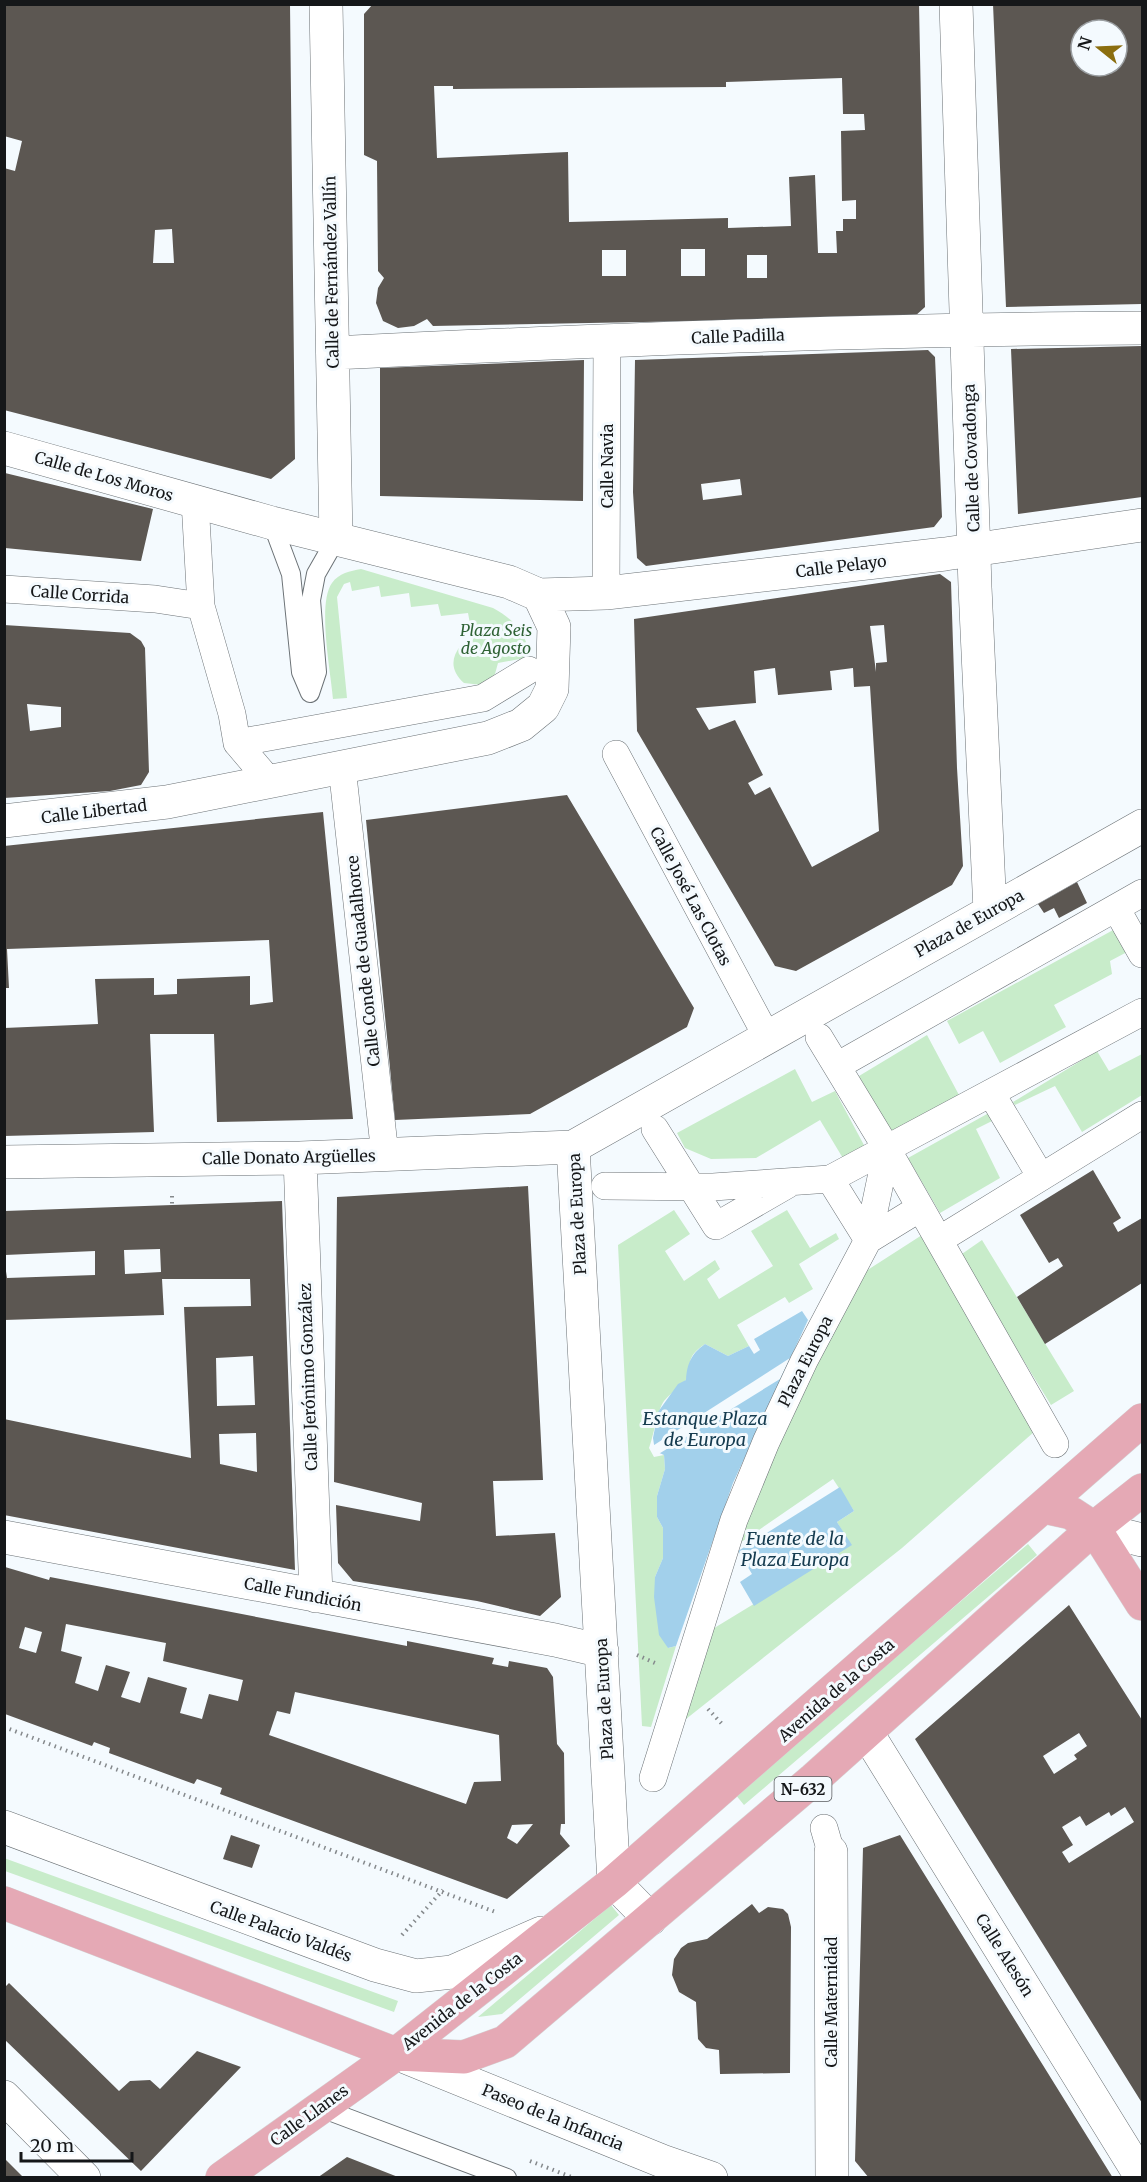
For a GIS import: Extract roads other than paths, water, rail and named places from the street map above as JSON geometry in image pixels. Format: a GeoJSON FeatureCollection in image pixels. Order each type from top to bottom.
{"type":"FeatureCollection","features":[{"type":"Feature","properties":{"kind":"main road","name":"Avenida de la Costa"},"geometry":{"type":"LineString","coordinates":[[396,2054],[551,1928],[614,1882],[1143,1420]]}},
{"type":"Feature","properties":{"kind":"main road","name":"Avenida de la Costa"},"geometry":{"type":"LineString","coordinates":[[396,2054],[464,2057],[505,2042],[867,1733],[1095,1528],[1143,1490]]}},
{"type":"Feature","properties":{"kind":"main road"},"geometry":{"type":"LineString","coordinates":[[1044,1507],[1071,1513],[1095,1528],[1143,1604]]}},
{"type":"Feature","properties":{"kind":"main road"},"geometry":{"type":"LineString","coordinates":[[4,1903],[396,2054]]}},
{"type":"Feature","properties":{"kind":"main road","name":"Calle Llanes"},"geometry":{"type":"LineString","coordinates":[[222,2178],[396,2054]]}},
{"type":"Feature","properties":{"kind":"street","name":"Calle de Fernández Vallín"},"geometry":{"type":"LineString","coordinates":[[326,4],[336,539]]}},
{"type":"Feature","properties":{"kind":"street","name":"Calle de Covadonga"},"geometry":{"type":"LineString","coordinates":[[956,4],[974,549],[990,911]]}},
{"type":"Feature","properties":{"kind":"street","name":"Calle Padilla"},"geometry":{"type":"LineString","coordinates":[[333,352],[966,328],[1143,328]]}},
{"type":"Feature","properties":{"kind":"street","name":"Calle Navia"},"geometry":{"type":"LineString","coordinates":[[606,593],[607,340]]}},
{"type":"Feature","properties":{"kind":"street","name":"Calle de Los Moros"},"geometry":{"type":"LineString","coordinates":[[4,448],[195,505]]}},
{"type":"Feature","properties":{"kind":"street"},"geometry":{"type":"LineString","coordinates":[[195,505],[272,523],[509,582],[539,595],[554,627],[552,688],[543,707],[521,725],[488,738],[272,783],[237,742],[232,714],[201,606],[195,505]]}},
{"type":"Feature","properties":{"kind":"street","name":"Calle Pelayo"},"geometry":{"type":"LineString","coordinates":[[539,595],[606,593],[974,549],[1143,525]]}},
{"type":"Feature","properties":{"kind":"street","name":"Calle Corrida"},"geometry":{"type":"LineString","coordinates":[[4,590],[155,599],[201,606]]}},
{"type":"Feature","properties":{"kind":"street"},"geometry":{"type":"LineString","coordinates":[[237,742],[483,699],[529,670]]}},
{"type":"Feature","properties":{"kind":"street","name":"Calle José Las Clotas"},"geometry":{"type":"LineString","coordinates":[[616,754],[767,1037]]}},
{"type":"Feature","properties":{"kind":"street","name":"Calle Conde de Guadalhorce"},"geometry":{"type":"LineString","coordinates":[[342,768],[385,1155]]}},
{"type":"Feature","properties":{"kind":"street","name":"Calle Libertad"},"geometry":{"type":"LineString","coordinates":[[4,821],[166,794],[272,783]]}},
{"type":"Feature","properties":{"kind":"street","name":"Plaza de Europa"},"geometry":{"type":"LineString","coordinates":[[614,1882],[573,1147],[1143,826]]}},
{"type":"Feature","properties":{"kind":"street"},"geometry":{"type":"LineString","coordinates":[[837,1066],[1143,892]]}},
{"type":"Feature","properties":{"kind":"street"},"geometry":{"type":"LineString","coordinates":[[1116,908],[1143,954]]}},
{"type":"Feature","properties":{"kind":"street"},"geometry":{"type":"LineString","coordinates":[[830,1179],[1143,1012]]}},
{"type":"Feature","properties":{"kind":"street"},"geometry":{"type":"LineString","coordinates":[[819,1037],[887,1149],[1055,1444]]}},
{"type":"Feature","properties":{"kind":"street"},"geometry":{"type":"LineString","coordinates":[[991,1093],[1041,1177]]}},
{"type":"Feature","properties":{"kind":"street"},"geometry":{"type":"LineString","coordinates":[[939,1240],[1143,1115]]}},
{"type":"Feature","properties":{"kind":"street"},"geometry":{"type":"LineString","coordinates":[[655,1129],[716,1226],[794,1181]]}},
{"type":"Feature","properties":{"kind":"street","name":"Calle Donato Argüelles"},"geometry":{"type":"LineString","coordinates":[[4,1162],[300,1158],[573,1147]]}},
{"type":"Feature","properties":{"kind":"street","name":"Plaza Europa"},"geometry":{"type":"LineString","coordinates":[[653,1778],[738,1510],[804,1361],[868,1240],[887,1149]]}},
{"type":"Feature","properties":{"kind":"street","name":"Calle Jerónimo González"},"geometry":{"type":"LineString","coordinates":[[300,1158],[316,1596]]}},
{"type":"Feature","properties":{"kind":"street"},"geometry":{"type":"LineString","coordinates":[[830,1179],[868,1240],[920,1208]]}},
{"type":"Feature","properties":{"kind":"street"},"geometry":{"type":"LineString","coordinates":[[605,1186],[692,1187],[830,1179],[920,1208]]}},
{"type":"Feature","properties":{"kind":"street"},"geometry":{"type":"LineString","coordinates":[[1095,1528],[1143,1540]]}},
{"type":"Feature","properties":{"kind":"street","name":"Calle Fundición"},"geometry":{"type":"LineString","coordinates":[[4,1537],[555,1640],[602,1651]]}},
{"type":"Feature","properties":{"kind":"street","name":"Calle Alesón"},"geometry":{"type":"LineString","coordinates":[[867,1733],[1142,2178]]}},
{"type":"Feature","properties":{"kind":"street","name":"Calle Palacio Valdés"},"geometry":{"type":"LineString","coordinates":[[4,1827],[375,1965],[416,1976],[452,1972],[551,1928]]}},
{"type":"Feature","properties":{"kind":"street","name":"Calle Maternidad"},"geometry":{"type":"LineString","coordinates":[[827,1840],[832,2178]]}},
{"type":"Feature","properties":{"kind":"street"},"geometry":{"type":"LineString","coordinates":[[614,1882],[650,1919]]}},
{"type":"Feature","properties":{"kind":"street","name":"Paseo de la Infancia"},"geometry":{"type":"LineString","coordinates":[[396,2054],[662,2161],[711,2178]]}},
{"type":"Feature","properties":{"kind":"street"},"geometry":{"type":"LineString","coordinates":[[4,2097],[84,2178]]}},
{"type":"Feature","properties":{"kind":"lane"},"geometry":{"type":"LineString","coordinates":[[272,523],[291,574],[301,672],[310,693],[317,672],[311,600],[316,574],[336,539]]}},
{"type":"Feature","properties":{"kind":"lane"},"geometry":{"type":"LineString","coordinates":[[321,2108],[507,2178]]}},
{"type":"Feature","properties":{"kind":"water","name":"Estanque Plaza de Europa"},"geometry":{"type":"Polygon","coordinates":[[[802,1311],[808,1320],[733,1483],[676,1646],[668,1648],[659,1635],[654,1597],[655,1577],[663,1558],[663,1528],[657,1517],[657,1496],[665,1469],[664,1455],[655,1451],[653,1438],[658,1412],[678,1384],[686,1380],[691,1360],[705,1344],[728,1356],[749,1346],[754,1354],[760,1350],[754,1339],[802,1311]]]}},
{"type":"Feature","properties":{"kind":"water","name":"Fuente de la Plaza Europa"},"geometry":{"type":"Polygon","coordinates":[[[840,1487],[854,1511],[837,1522],[852,1545],[754,1606],[740,1582],[752,1574],[738,1551],[840,1487]]]}},
{"type":"Feature","properties":{"kind":"park label","name":"Plaza Seis de Agosto"},"geometry":{"type":"Point","coordinates":[496,639]}}]}
